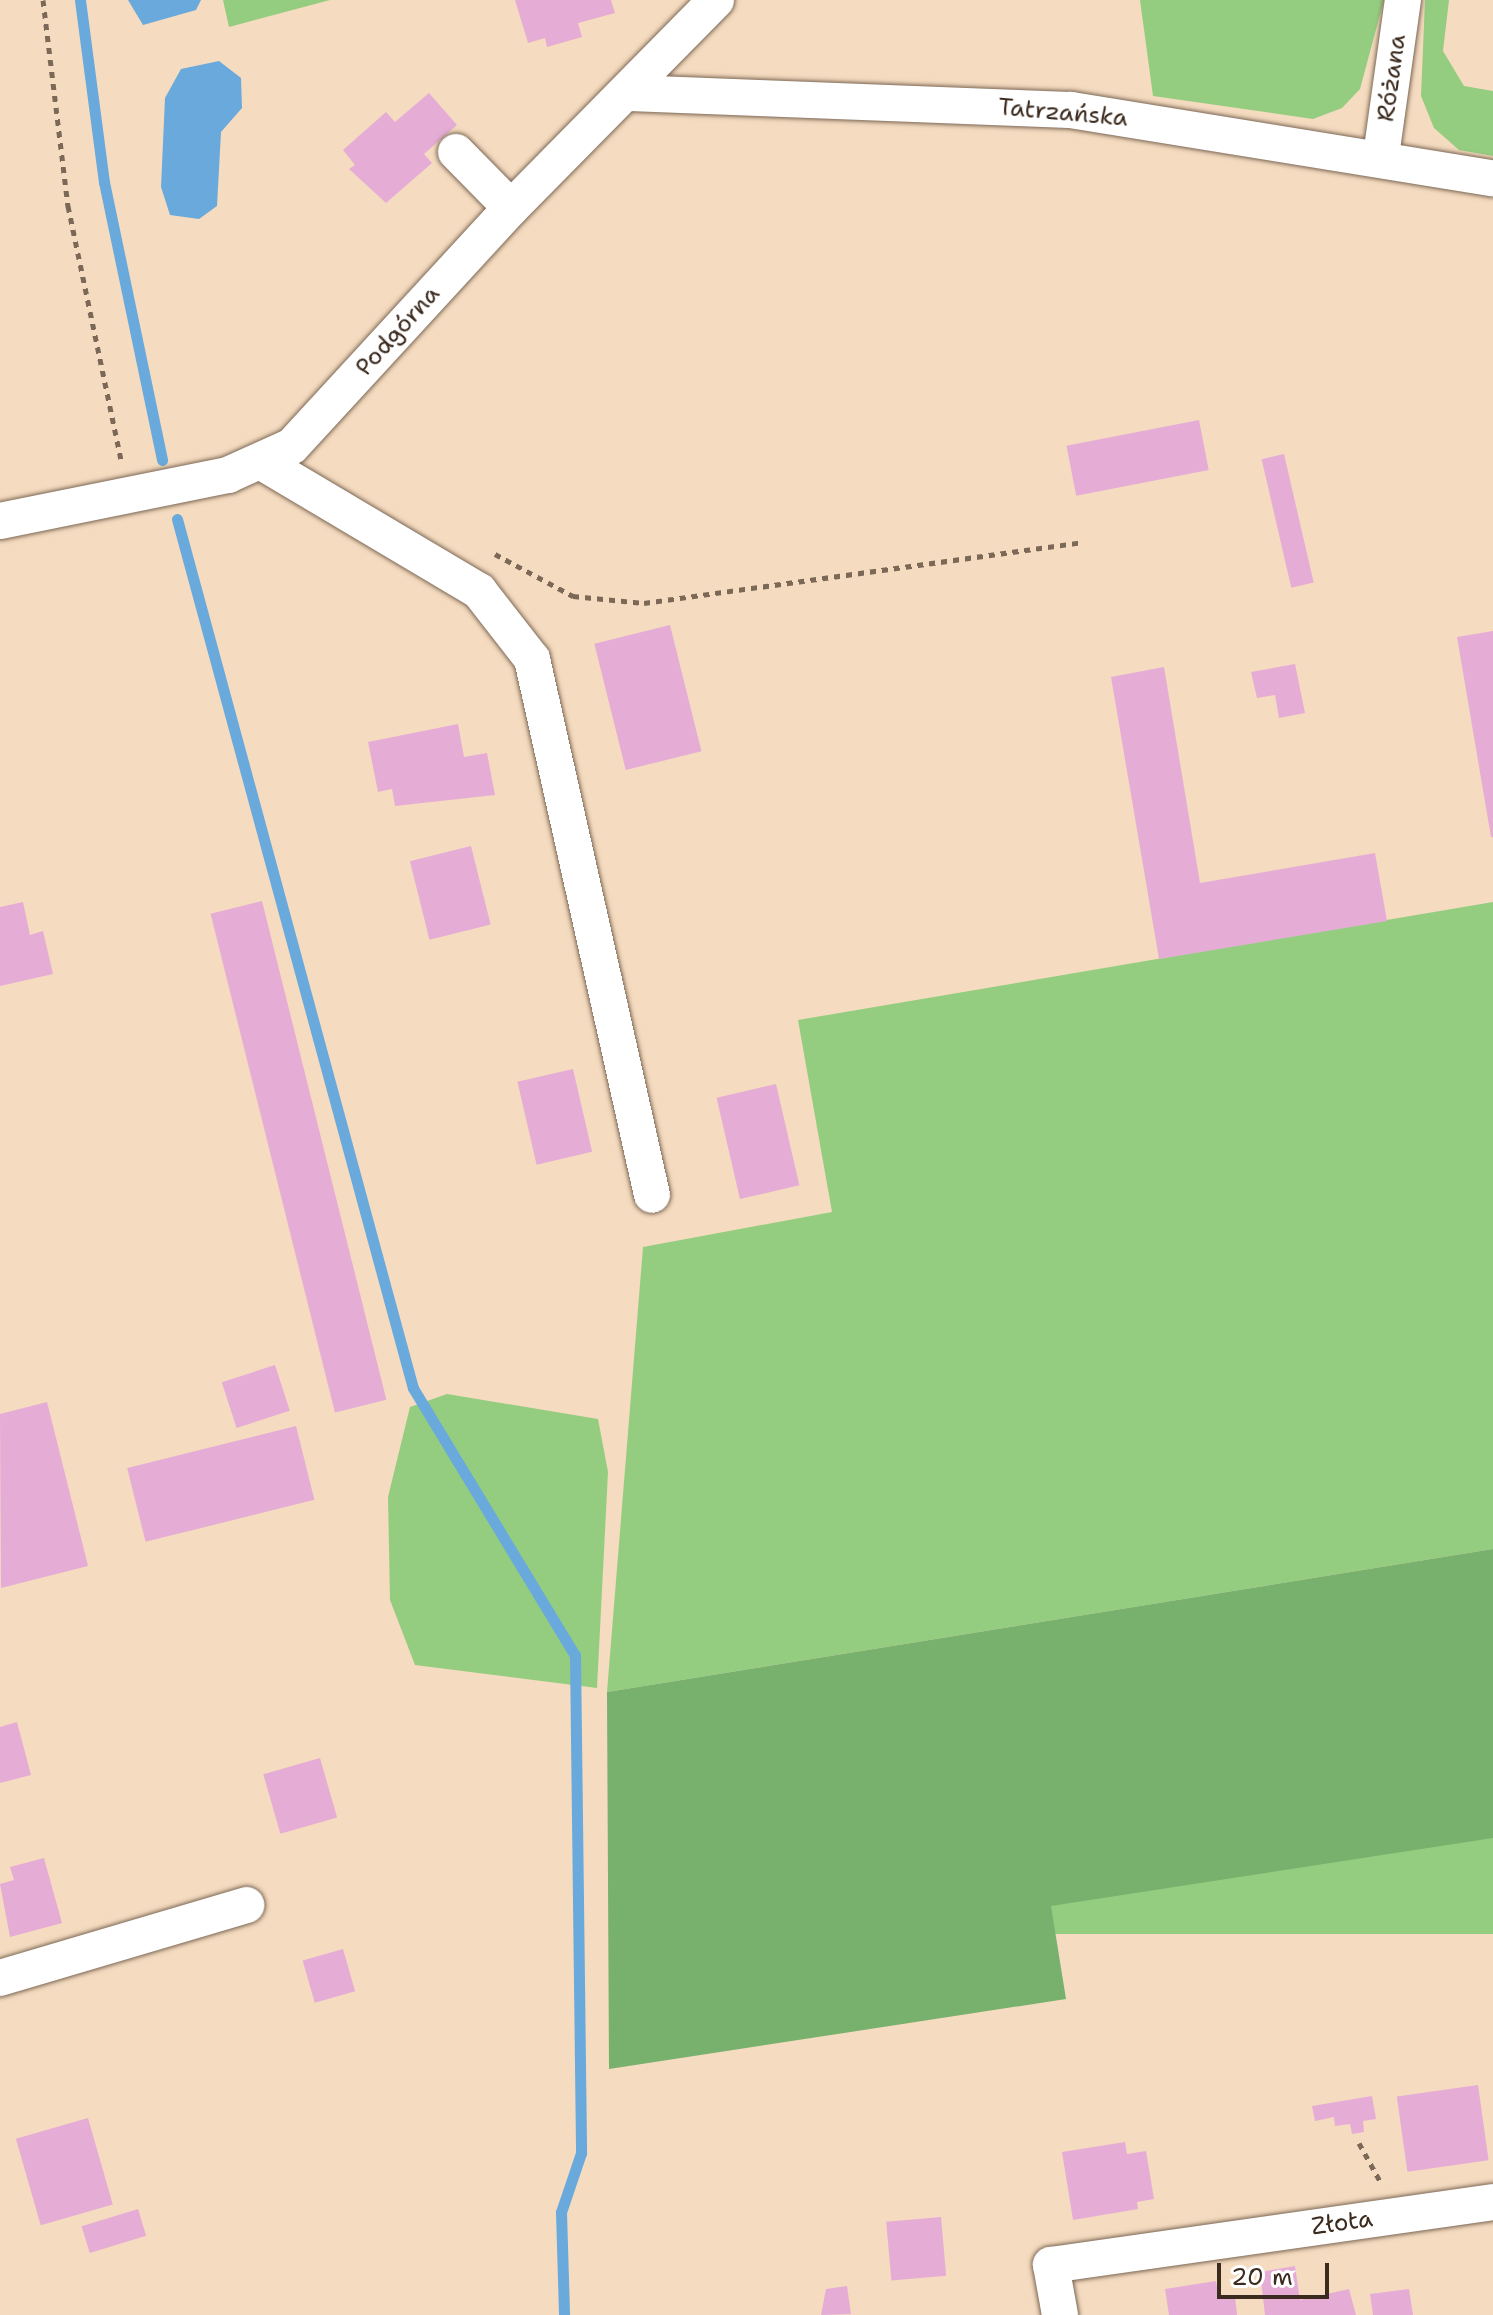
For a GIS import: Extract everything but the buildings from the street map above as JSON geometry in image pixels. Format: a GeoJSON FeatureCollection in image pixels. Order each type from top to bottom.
{"type":"FeatureCollection","features":[{"type":"Feature","properties":{"kind":"street","name":"Podgórna"},"geometry":{"type":"LineString","coordinates":[[0,521],[265,464],[292,446],[511,208],[628,93],[716,0]]}},
{"type":"Feature","properties":{"kind":"street","name":"Różana"},"geometry":{"type":"LineString","coordinates":[[1381,156],[1403,0]]}},
{"type":"Feature","properties":{"kind":"street","name":"Tatrzańska"},"geometry":{"type":"LineString","coordinates":[[628,93],[1071,110],[1381,156],[1493,178]]}},
{"type":"Feature","properties":{"kind":"street"},"geometry":{"type":"LineString","coordinates":[[456,152],[511,208]]}},
{"type":"Feature","properties":{"kind":"street"},"geometry":{"type":"LineString","coordinates":[[265,464],[479,591],[532,659],[652,1195]]}},
{"type":"Feature","properties":{"kind":"street"},"geometry":{"type":"LineString","coordinates":[[0,1978],[246,1905]]}},
{"type":"Feature","properties":{"kind":"street","name":"Złota"},"geometry":{"type":"LineString","coordinates":[[1060,2315],[1051,2265],[1493,2202]]}},
{"type":"Feature","properties":{"kind":"path"},"geometry":{"type":"LineString","coordinates":[[43,0],[68,206],[129,495]]}},
{"type":"Feature","properties":{"kind":"path"},"geometry":{"type":"LineString","coordinates":[[489,551],[573,596],[644,603],[1083,542]]}},
{"type":"Feature","properties":{"kind":"green space"},"geometry":{"type":"Polygon","coordinates":[[[223,0],[330,0],[229,27],[223,0]]]}},
{"type":"Feature","properties":{"kind":"green space"},"geometry":{"type":"Polygon","coordinates":[[[1140,0],[1384,0],[1360,89],[1342,108],[1313,119],[1153,96],[1140,0]]]}},
{"type":"Feature","properties":{"kind":"green space"},"geometry":{"type":"Polygon","coordinates":[[[1425,0],[1449,0],[1443,51],[1464,86],[1493,91],[1493,156],[1459,150],[1434,128],[1421,96],[1425,0]]]}},
{"type":"Feature","properties":{"kind":"green space"},"geometry":{"type":"Polygon","coordinates":[[[1493,902],[1493,1549],[607,1692],[643,1247],[832,1212],[798,1020],[1493,902]]]}},
{"type":"Feature","properties":{"kind":"green space"},"geometry":{"type":"Polygon","coordinates":[[[447,1394],[598,1419],[608,1472],[597,1688],[415,1665],[390,1600],[388,1497],[410,1407],[447,1394]]]}},
{"type":"Feature","properties":{"kind":"green space"},"geometry":{"type":"Polygon","coordinates":[[[1493,1549],[1493,1838],[1051,1906],[1066,1999],[609,2069],[607,1692],[1493,1549]]]}},
{"type":"Feature","properties":{"kind":"green space"},"geometry":{"type":"Polygon","coordinates":[[[1045,1838],[1493,1838],[1493,1934],[1045,1934],[1045,1838]]]}},
{"type":"Feature","properties":{"kind":"water"},"geometry":{"type":"Polygon","coordinates":[[[128,0],[201,0],[196,10],[143,25],[128,0]]]}},
{"type":"Feature","properties":{"kind":"water"},"geometry":{"type":"Polygon","coordinates":[[[219,61],[241,78],[242,108],[221,132],[217,206],[199,219],[170,215],[161,187],[165,98],[181,69],[219,61]]]}},
{"type":"Feature","properties":{"kind":"waterway"},"geometry":{"type":"LineString","coordinates":[[80,0],[104,182],[162,460]]}},
{"type":"Feature","properties":{"kind":"waterway"},"geometry":{"type":"LineString","coordinates":[[177,519],[413,1388],[575,1655],[581,2153],[561,2212],[564,2315]]}}]}
